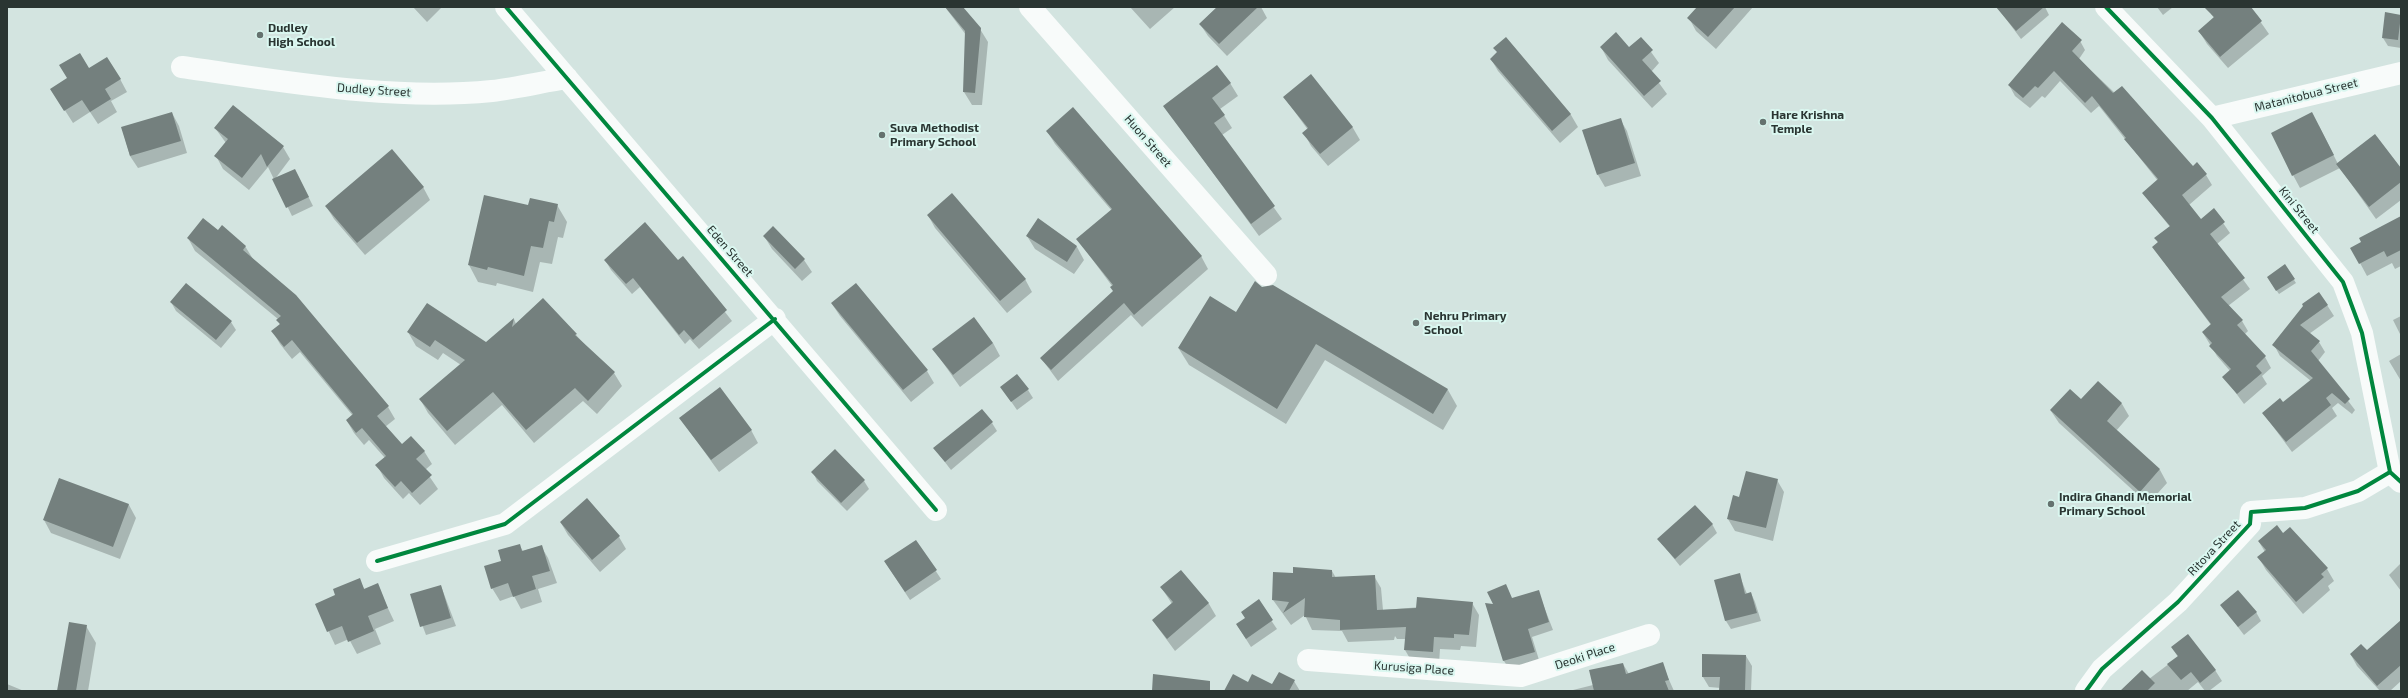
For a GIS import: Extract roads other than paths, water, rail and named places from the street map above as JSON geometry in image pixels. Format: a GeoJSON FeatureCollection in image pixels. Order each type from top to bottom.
{"type":"FeatureCollection","features":[{"type":"Feature","properties":{"kind":"street","name":"Eden Street"},"geometry":{"type":"LineString","coordinates":[[506,7],[775,319],[936,510]]}},
{"type":"Feature","properties":{"kind":"street","name":"Huon Street"},"geometry":{"type":"LineString","coordinates":[[1030,7],[1266,275]]}},
{"type":"Feature","properties":{"kind":"street","name":"Kini Street"},"geometry":{"type":"LineString","coordinates":[[2106,7],[2212,118],[2343,282],[2362,333],[2395,477]]}},
{"type":"Feature","properties":{"kind":"street","name":"Dudley Street"},"geometry":{"type":"LineString","coordinates":[[182,67],[304,84],[395,93],[491,91],[567,78]]}},
{"type":"Feature","properties":{"kind":"street","name":"Matanitobua Street"},"geometry":{"type":"LineString","coordinates":[[2212,118],[2401,73]]}},
{"type":"Feature","properties":{"kind":"street"},"geometry":{"type":"LineString","coordinates":[[377,561],[504,524],[775,319]]}},
{"type":"Feature","properties":{"kind":"street","name":"Ritova Street"},"geometry":{"type":"LineString","coordinates":[[2086,691],[2102,669],[2178,602],[2250,524],[2252,512],[2305,508],[2395,477]]}},
{"type":"Feature","properties":{"kind":"street","name":"Deoki Place"},"geometry":{"type":"LineString","coordinates":[[1523,684],[1649,635]]}},
{"type":"Feature","properties":{"kind":"street","name":"Kurusiga Place"},"geometry":{"type":"LineString","coordinates":[[1308,660],[1523,684]]}},
{"type":"Feature","properties":{"kind":"place","name":"Dudley High School"},"geometry":{"type":"Point","coordinates":[260,35]}},
{"type":"Feature","properties":{"kind":"place","name":"Hare Krishna Temple"},"geometry":{"type":"Point","coordinates":[1763,122]}},
{"type":"Feature","properties":{"kind":"place","name":"Suva Methodist Primary School"},"geometry":{"type":"Point","coordinates":[882,135]}},
{"type":"Feature","properties":{"kind":"place","name":"Nehru Primary School"},"geometry":{"type":"Point","coordinates":[1416,323]}},
{"type":"Feature","properties":{"kind":"place","name":"Indira Ghandi Memorial Primary School"},"geometry":{"type":"Point","coordinates":[2051,504]}}]}
